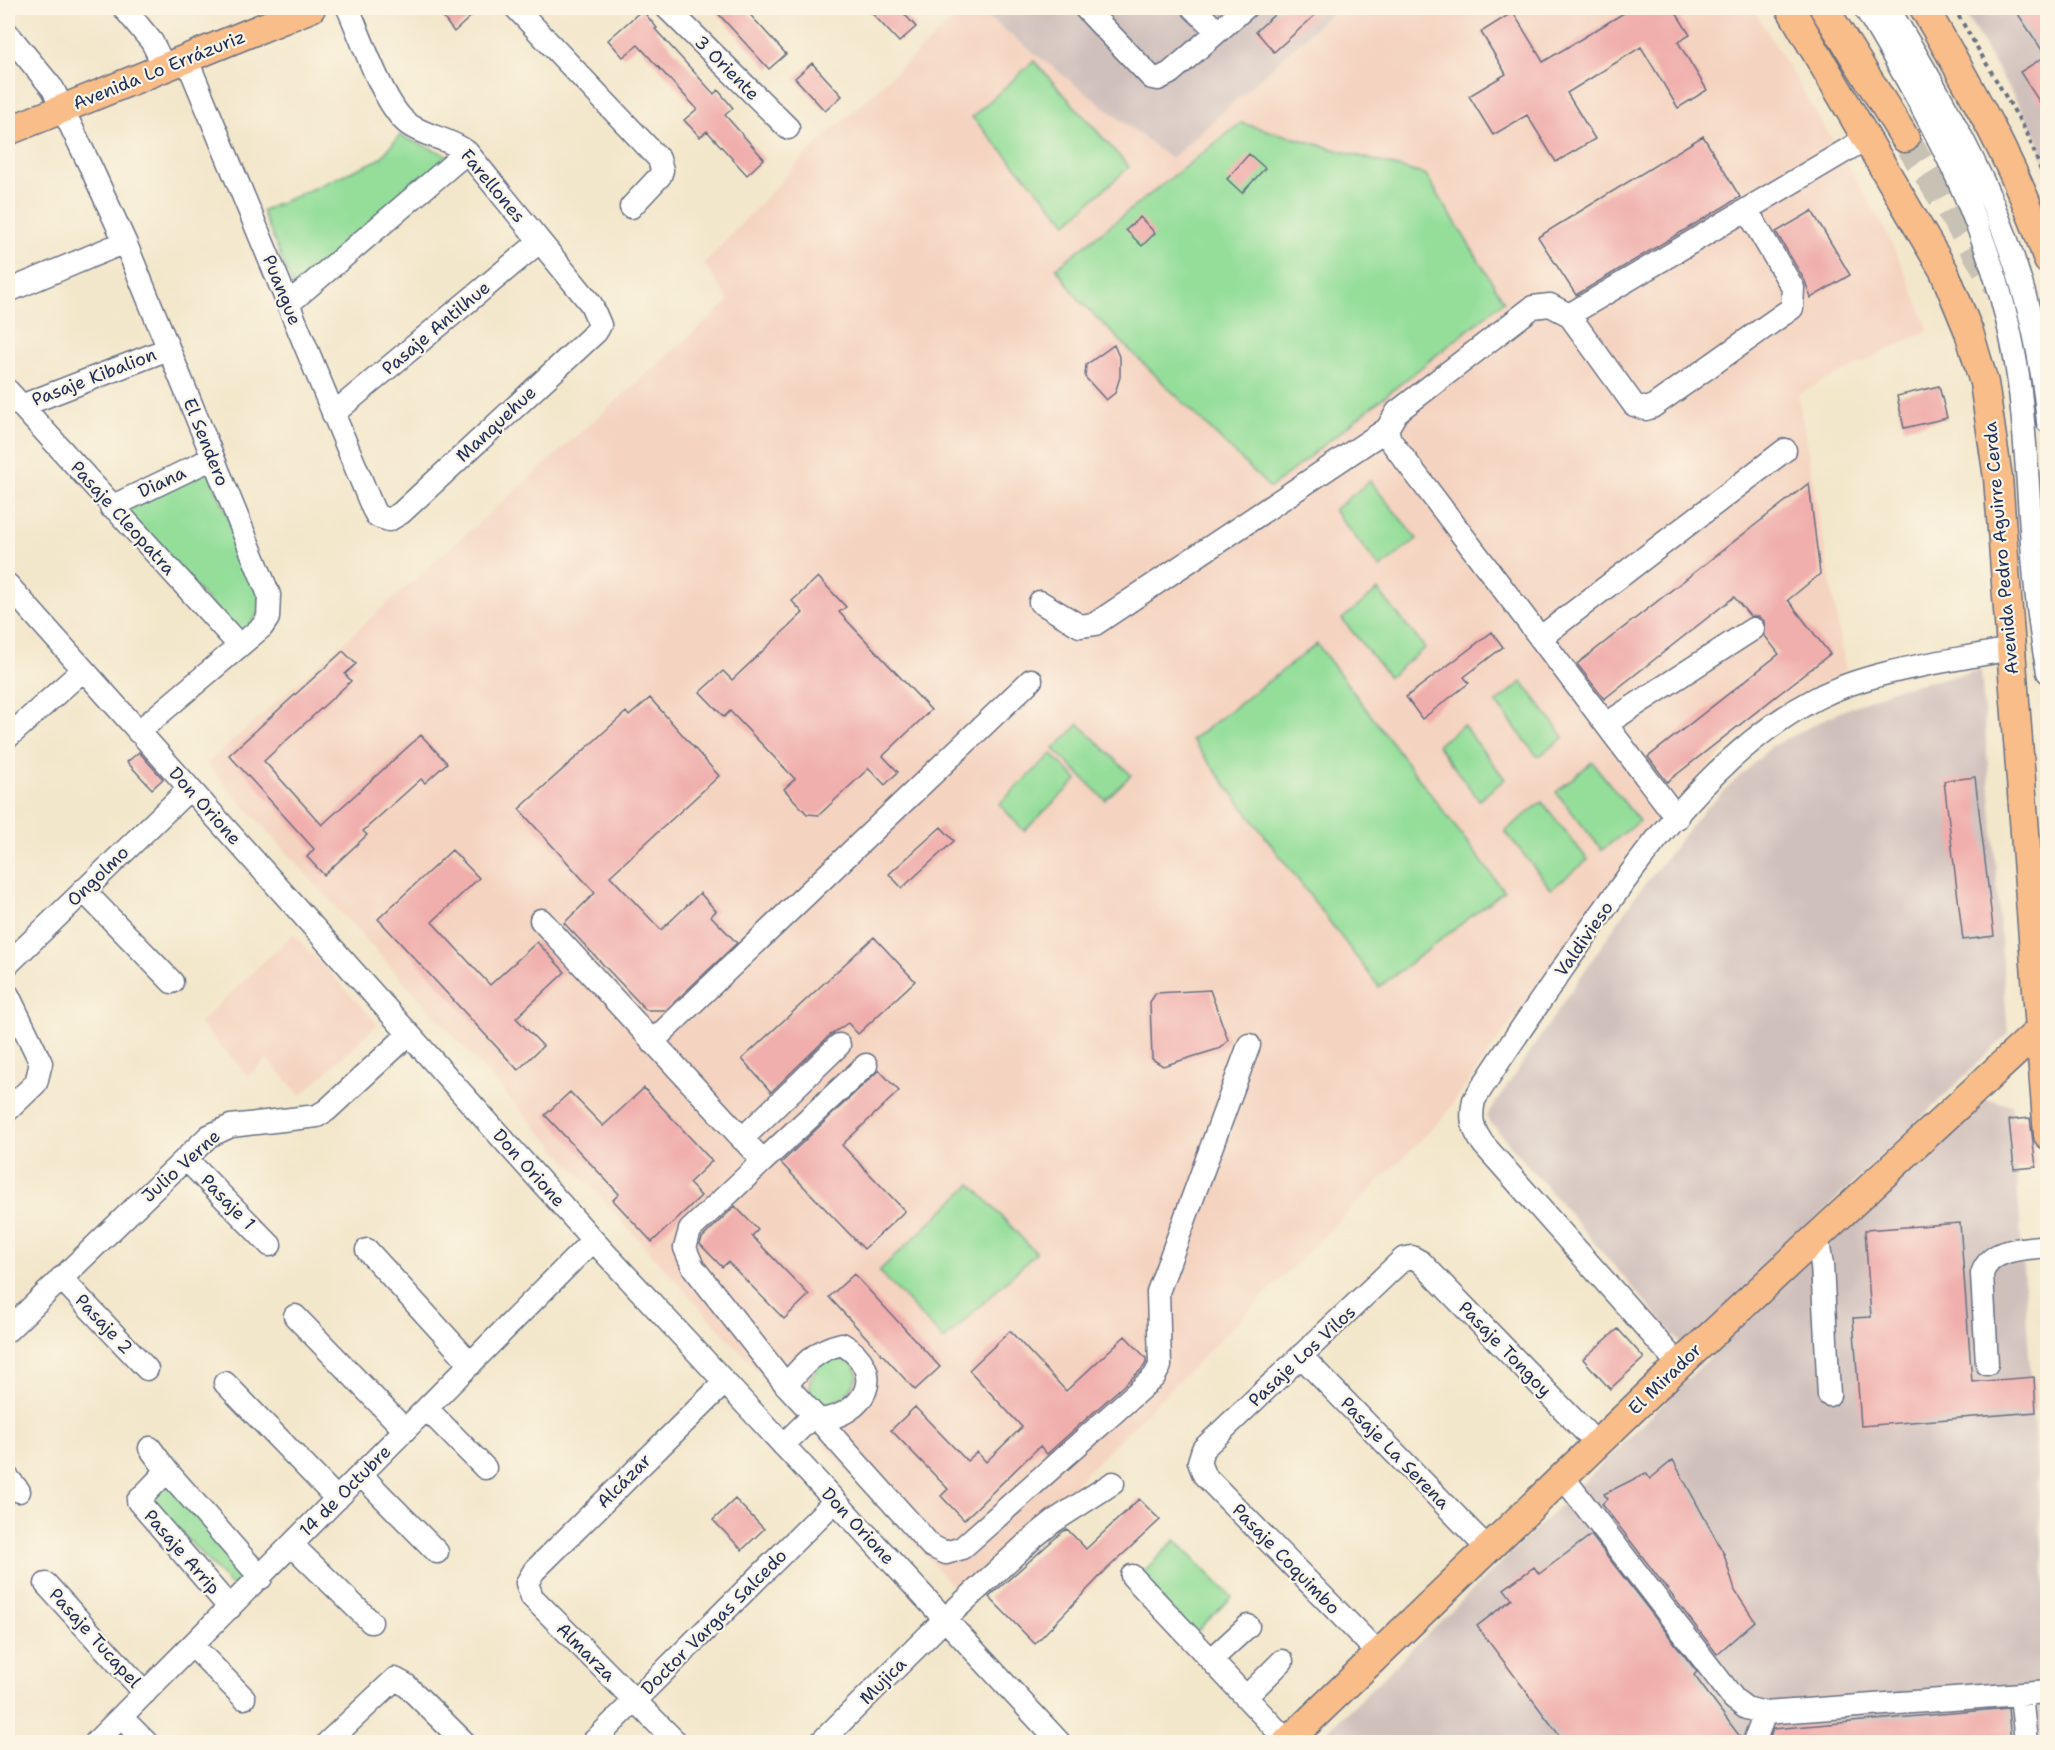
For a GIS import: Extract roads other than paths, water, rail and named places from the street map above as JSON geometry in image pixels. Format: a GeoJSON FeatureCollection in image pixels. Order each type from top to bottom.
{"type":"FeatureCollection","features":[{"type":"Feature","properties":{"kind":"main road","name":"Avenida Lo Errázuriz"},"geometry":{"type":"LineString","coordinates":[[8,131],[176,64],[266,16],[311,8]]}},
{"type":"Feature","properties":{"kind":"main road","name":"Avenida Pedro Aguirre Cerda"},"geometry":{"type":"LineString","coordinates":[[1790,8],[1944,271],[1977,360],[1995,447],[2043,1025],[2044,1098],[2048,1135]]}},
{"type":"Feature","properties":{"kind":"main road"},"geometry":{"type":"LineString","coordinates":[[1824,8],[1905,138]]}},
{"type":"Feature","properties":{"kind":"main road"},"geometry":{"type":"LineString","coordinates":[[1924,8],[2004,151],[2029,207],[2048,260]]}},
{"type":"Feature","properties":{"kind":"main road","name":"El Mirador"},"geometry":{"type":"LineString","coordinates":[[1288,1742],[1679,1365],[2043,1025]]}},
{"type":"Feature","properties":{"kind":"main road"},"geometry":{"type":"LineString","coordinates":[[1988,1078],[2008,1075],[2018,1077],[2037,1089],[2044,1098]]}},
{"type":"Feature","properties":{"kind":"street","name":"Puangue"},"geometry":{"type":"LineString","coordinates":[[124,8],[152,42],[176,64],[288,304],[373,509],[381,518]]}},
{"type":"Feature","properties":{"kind":"street","name":"Farellones"},"geometry":{"type":"LineString","coordinates":[[348,8],[388,97],[398,112],[407,123],[456,144],[467,152],[598,317]]}},
{"type":"Feature","properties":{"kind":"street"},"geometry":{"type":"LineString","coordinates":[[516,8],[659,159],[662,170],[660,176],[631,207]]}},
{"type":"Feature","properties":{"kind":"street","name":"3 Oriente"},"geometry":{"type":"LineString","coordinates":[[667,8],[788,128]]}},
{"type":"Feature","properties":{"kind":"street"},"geometry":{"type":"LineString","coordinates":[[1085,8],[1152,78],[1158,79],[1170,73],[1245,8]]}},
{"type":"Feature","properties":{"kind":"street"},"geometry":{"type":"LineString","coordinates":[[1193,8],[1217,31]]}},
{"type":"Feature","properties":{"kind":"street"},"geometry":{"type":"LineString","coordinates":[[1865,8],[1904,71],[1964,188],[2000,289],[2018,381],[2039,621],[2048,672]]}},
{"type":"Feature","properties":{"kind":"street"},"geometry":{"type":"LineString","coordinates":[[1888,8],[1953,117],[1994,201],[2031,317],[2048,422]]}},
{"type":"Feature","properties":{"kind":"street","name":"El Sendero"},"geometry":{"type":"LineString","coordinates":[[8,34],[45,79],[63,110],[125,242],[269,595],[268,618],[262,627],[138,732]]}},
{"type":"Feature","properties":{"kind":"street"},"geometry":{"type":"LineString","coordinates":[[1569,315],[1748,212],[1867,138]]}},
{"type":"Feature","properties":{"kind":"street"},"geometry":{"type":"LineString","coordinates":[[288,304],[467,152]]}},
{"type":"Feature","properties":{"kind":"street"},"geometry":{"type":"LineString","coordinates":[[1040,602],[1080,626],[1095,624],[1387,429],[1397,412],[1533,307],[1550,305],[1569,315],[1634,405],[1646,409],[1652,407],[1792,308],[1793,288],[1748,212]]}},
{"type":"Feature","properties":{"kind":"street"},"geometry":{"type":"LineString","coordinates":[[8,291],[125,242]]}},
{"type":"Feature","properties":{"kind":"street","name":"Pasaje Antilhue"},"geometry":{"type":"LineString","coordinates":[[333,414],[539,242]]}},
{"type":"Feature","properties":{"kind":"street","name":"Manquehue"},"geometry":{"type":"LineString","coordinates":[[381,518],[388,520],[401,513],[596,332],[600,325],[598,317]]}},
{"type":"Feature","properties":{"kind":"street","name":"Pasaje Kibalion"},"geometry":{"type":"LineString","coordinates":[[14,398],[168,349]]}},
{"type":"Feature","properties":{"kind":"street","name":"Pasaje Cleopatra"},"geometry":{"type":"LineString","coordinates":[[14,398],[239,645]]}},
{"type":"Feature","properties":{"kind":"street"},"geometry":{"type":"LineString","coordinates":[[1387,429],[1390,440],[1677,818]]}},
{"type":"Feature","properties":{"kind":"street"},"geometry":{"type":"LineString","coordinates":[[1540,638],[1785,450]]}},
{"type":"Feature","properties":{"kind":"street","name":"Diana"},"geometry":{"type":"LineString","coordinates":[[111,507],[213,458]]}},
{"type":"Feature","properties":{"kind":"street","name":"Don Orione"},"geometry":{"type":"LineString","coordinates":[[8,585],[593,1240],[945,1619],[1052,1740]]}},
{"type":"Feature","properties":{"kind":"street"},"geometry":{"type":"LineString","coordinates":[[1606,724],[1753,629]]}},
{"type":"Feature","properties":{"kind":"street","name":"Valdivieso"},"geometry":{"type":"LineString","coordinates":[[1679,1365],[1484,1144],[1474,1131],[1470,1116],[1474,1100],[1600,915],[1677,818],[1715,775],[1741,752],[1783,718],[1818,698],[1859,681],[2010,649]]}},
{"type":"Feature","properties":{"kind":"street"},"geometry":{"type":"LineString","coordinates":[[8,737],[83,670]]}},
{"type":"Feature","properties":{"kind":"street"},"geometry":{"type":"LineString","coordinates":[[652,1042],[1031,680]]}},
{"type":"Feature","properties":{"kind":"street","name":"Ongolmo"},"geometry":{"type":"LineString","coordinates":[[8,964],[189,789]]}},
{"type":"Feature","properties":{"kind":"street"},"geometry":{"type":"LineString","coordinates":[[83,890],[172,982]]}},
{"type":"Feature","properties":{"kind":"street"},"geometry":{"type":"LineString","coordinates":[[541,920],[763,1161]]}},
{"type":"Feature","properties":{"kind":"street"},"geometry":{"type":"LineString","coordinates":[[8,995],[42,1063],[36,1083],[8,1110]]}},
{"type":"Feature","properties":{"kind":"street","name":"Julio Verne"},"geometry":{"type":"LineString","coordinates":[[8,1330],[209,1136],[222,1128],[316,1116],[327,1110],[409,1034]]}},
{"type":"Feature","properties":{"kind":"street"},"geometry":{"type":"LineString","coordinates":[[742,1138],[839,1045]]}},
{"type":"Feature","properties":{"kind":"street"},"geometry":{"type":"LineString","coordinates":[[866,1065],[690,1230],[685,1248],[693,1267],[786,1386],[817,1417],[931,1546],[946,1553],[962,1548],[1154,1377],[1160,1366],[1158,1292],[1249,1045]]}},
{"type":"Feature","properties":{"kind":"street","name":"Pasaje 1"},"geometry":{"type":"LineString","coordinates":[[186,1159],[270,1245]]}},
{"type":"Feature","properties":{"kind":"street"},"geometry":{"type":"LineString","coordinates":[[1817,1237],[1822,1265],[1829,1395]]}},
{"type":"Feature","properties":{"kind":"street","name":"14 de Octubre"},"geometry":{"type":"LineString","coordinates":[[96,1743],[593,1240]]}},
{"type":"Feature","properties":{"kind":"street"},"geometry":{"type":"LineString","coordinates":[[1988,1364],[1982,1274],[1986,1263],[1993,1256],[2048,1246]]}},
{"type":"Feature","properties":{"kind":"street"},"geometry":{"type":"LineString","coordinates":[[368,1250],[471,1364]]}},
{"type":"Feature","properties":{"kind":"street","name":"Pasaje Los Vilos"},"geometry":{"type":"LineString","coordinates":[[1199,1462],[1203,1449],[1403,1259],[1412,1257]]}},
{"type":"Feature","properties":{"kind":"street","name":"Pasaje Tongoy"},"geometry":{"type":"LineString","coordinates":[[1412,1257],[1421,1262],[1597,1444]]}},
{"type":"Feature","properties":{"kind":"street","name":"Pasaje 2"},"geometry":{"type":"LineString","coordinates":[[61,1278],[147,1370]]}},
{"type":"Feature","properties":{"kind":"street"},"geometry":{"type":"LineString","coordinates":[[296,1316],[405,1430]]}},
{"type":"Feature","properties":{"kind":"street"},"geometry":{"type":"LineString","coordinates":[[783,1445],[817,1417],[836,1418],[854,1409],[867,1388],[868,1372],[856,1352],[842,1344],[824,1348],[808,1359],[786,1386]]}},
{"type":"Feature","properties":{"kind":"street","name":"Pasaje La Serena"},"geometry":{"type":"LineString","coordinates":[[1301,1356],[1488,1549]]}},
{"type":"Feature","properties":{"kind":"street","name":"Alcázar"},"geometry":{"type":"LineString","coordinates":[[527,1583],[534,1571],[725,1382]]}},
{"type":"Feature","properties":{"kind":"street"},"geometry":{"type":"LineString","coordinates":[[225,1383],[337,1499]]}},
{"type":"Feature","properties":{"kind":"street"},"geometry":{"type":"LineString","coordinates":[[427,1409],[485,1468]]}},
{"type":"Feature","properties":{"kind":"street"},"geometry":{"type":"LineString","coordinates":[[150,1448],[167,1472],[261,1578]]}},
{"type":"Feature","properties":{"kind":"street","name":"Pasaje Coquimbo"},"geometry":{"type":"LineString","coordinates":[[1199,1462],[1204,1475],[1379,1654]]}},
{"type":"Feature","properties":{"kind":"street","name":"Pasaje Arrip"},"geometry":{"type":"LineString","coordinates":[[167,1472],[138,1502],[230,1608]]}},
{"type":"Feature","properties":{"kind":"street"},"geometry":{"type":"LineString","coordinates":[[361,1475],[437,1552]]}},
{"type":"Feature","properties":{"kind":"street"},"geometry":{"type":"LineString","coordinates":[[1563,1477],[1734,1700],[1746,1707],[1765,1713],[2048,1692]]}},
{"type":"Feature","properties":{"kind":"street","name":"Mujica"},"geometry":{"type":"LineString","coordinates":[[821,1743],[945,1619],[1053,1521],[1113,1483]]}},
{"type":"Feature","properties":{"kind":"street","name":"Doctor Vargas Salcedo"},"geometry":{"type":"LineString","coordinates":[[593,1743],[835,1501]]}},
{"type":"Feature","properties":{"kind":"street"},"geometry":{"type":"LineString","coordinates":[[292,1545],[371,1622]]}},
{"type":"Feature","properties":{"kind":"street"},"geometry":{"type":"LineString","coordinates":[[1132,1576],[1288,1742]]}},
{"type":"Feature","properties":{"kind":"street","name":"Almarza"},"geometry":{"type":"LineString","coordinates":[[527,1583],[532,1597],[676,1743]]}},
{"type":"Feature","properties":{"kind":"street","name":"Pasaje Tucapel"},"geometry":{"type":"LineString","coordinates":[[46,1584],[145,1693]]}},
{"type":"Feature","properties":{"kind":"street"},"geometry":{"type":"LineString","coordinates":[[1211,1660],[1248,1626]]}},
{"type":"Feature","properties":{"kind":"street"},"geometry":{"type":"LineString","coordinates":[[192,1645],[244,1698]]}},
{"type":"Feature","properties":{"kind":"street"},"geometry":{"type":"LineString","coordinates":[[1246,1697],[1282,1661]]}},
{"type":"Feature","properties":{"kind":"street"},"geometry":{"type":"LineString","coordinates":[[328,1743],[395,1679],[406,1685],[464,1743]]}},
{"type":"Feature","properties":{"kind":"street"},"geometry":{"type":"LineString","coordinates":[[2022,1695],[2026,1743]]}},
{"type":"Feature","properties":{"kind":"street"},"geometry":{"type":"LineString","coordinates":[[1754,1743],[1765,1713]]}},
{"type":"Feature","properties":{"kind":"street"},"geometry":{"type":"LineString","coordinates":[[121,1717],[146,1743]]}},
{"type":"Feature","properties":{"kind":"tunnel"},"geometry":{"type":"LineString","coordinates":[[1905,138],[1992,278],[2042,343]]}}]}
